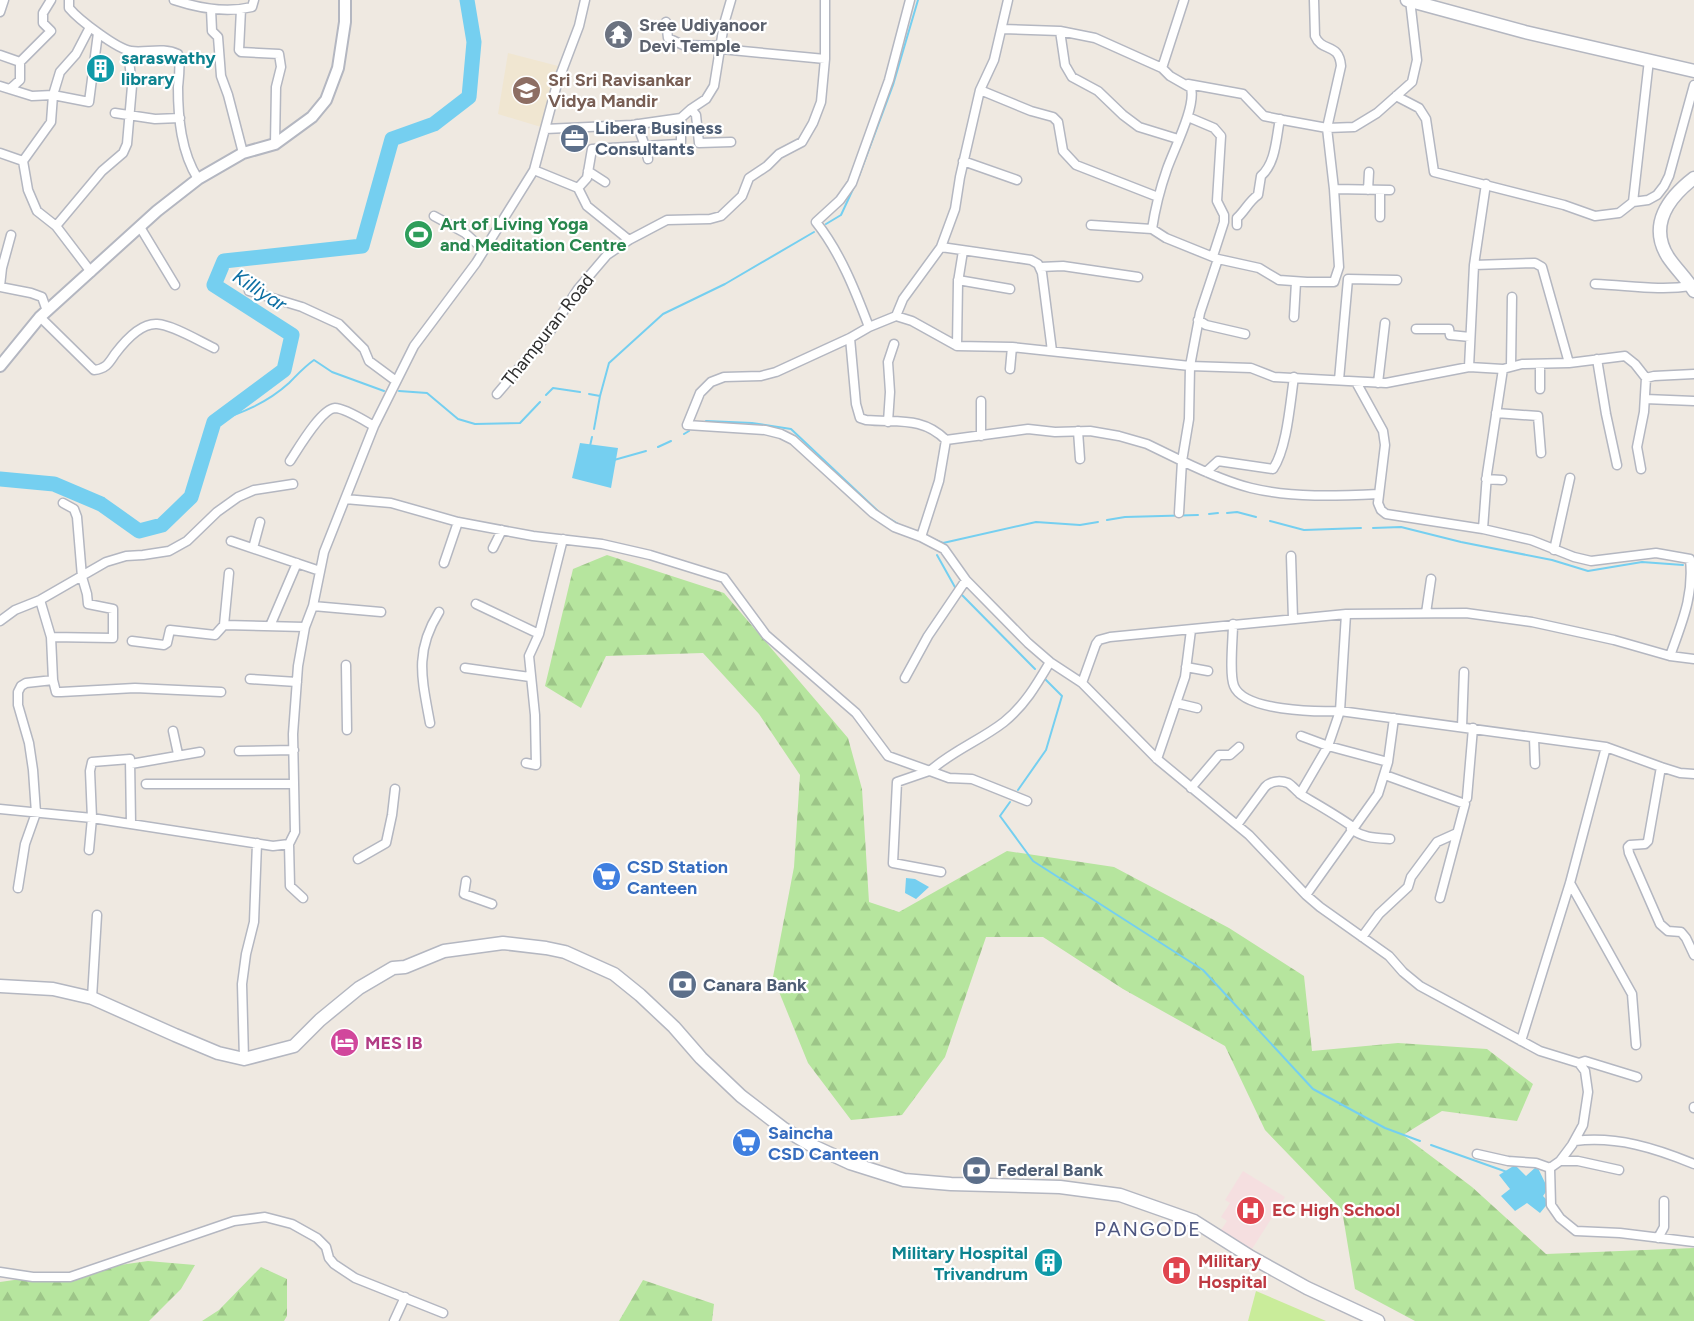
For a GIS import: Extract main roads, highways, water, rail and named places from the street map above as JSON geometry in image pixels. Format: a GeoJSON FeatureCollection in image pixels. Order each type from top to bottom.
{"type":"FeatureCollection","features":[{"type":"Feature","properties":{"kind":"main road"},"geometry":{"type":"LineString","coordinates":[[1409,0],[1431,4],[1525,32],[1694,71]]}},
{"type":"Feature","properties":{"kind":"main road"},"geometry":{"type":"LineString","coordinates":[[1693,288],[1668,257],[1661,243],[1659,231],[1668,203],[1681,188],[1694,178]]}},
{"type":"Feature","properties":{"kind":"main road"},"geometry":{"type":"LineString","coordinates":[[0,986],[53,989],[92,999],[218,1053],[244,1059],[294,1046],[320,1020],[359,988],[393,968],[405,967],[444,951],[504,943],[546,948],[568,954],[614,974],[674,1027],[701,1058],[741,1096],[784,1129],[811,1146],[850,1163],[904,1179],[951,1184],[1060,1187],[1120,1195],[1194,1221],[1306,1288],[1378,1321]]}},
{"type":"Feature","properties":{"kind":"water"},"geometry":{"type":"Polygon","coordinates":[[[580,443],[618,448],[611,488],[572,478],[580,443]]]}},
{"type":"Feature","properties":{"kind":"water"},"geometry":{"type":"Polygon","coordinates":[[[906,878],[915,879],[929,887],[916,899],[905,893],[906,878]]]}},
{"type":"Feature","properties":{"kind":"water"},"geometry":{"type":"Polygon","coordinates":[[[1515,1165],[1526,1176],[1537,1166],[1548,1189],[1543,1196],[1549,1202],[1540,1213],[1527,1203],[1515,1211],[1501,1196],[1510,1189],[1499,1175],[1515,1165]]]}},
{"type":"Feature","properties":{"kind":"waterway","name":"Killiyar"},"geometry":{"type":"LineString","coordinates":[[0,479],[54,484],[101,504],[139,531],[162,525],[191,497],[214,422],[284,370],[292,335],[214,285],[224,261],[362,246],[392,139],[434,124],[469,97],[474,42],[467,0]]}},
{"type":"Feature","properties":{"kind":"waterway"},"geometry":{"type":"LineString","coordinates":[[859,176],[893,85],[918,0]]}},
{"type":"Feature","properties":{"kind":"waterway"},"geometry":{"type":"LineString","coordinates":[[826,224],[841,215],[854,187]]}},
{"type":"Feature","properties":{"kind":"waterway"},"geometry":{"type":"LineString","coordinates":[[589,394],[600,396],[609,363],[663,314],[725,284],[814,232]]}},
{"type":"Feature","properties":{"kind":"waterway"},"geometry":{"type":"LineString","coordinates":[[214,422],[263,402],[289,383],[314,360],[332,372],[384,391]]}},
{"type":"Feature","properties":{"kind":"waterway"},"geometry":{"type":"LineString","coordinates":[[546,395],[553,388],[580,392]]}},
{"type":"Feature","properties":{"kind":"waterway"},"geometry":{"type":"LineString","coordinates":[[399,391],[427,393],[458,419],[475,424],[520,423],[540,402]]}},
{"type":"Feature","properties":{"kind":"waterway"},"geometry":{"type":"LineString","coordinates":[[594,429],[600,396]]}},
{"type":"Feature","properties":{"kind":"waterway"},"geometry":{"type":"LineString","coordinates":[[706,421],[752,423],[791,429],[880,513],[900,525]]}},
{"type":"Feature","properties":{"kind":"waterway"},"geometry":{"type":"LineString","coordinates":[[684,434],[689,431]]}},
{"type":"Feature","properties":{"kind":"waterway"},"geometry":{"type":"LineString","coordinates":[[590,446],[592,437]]}},
{"type":"Feature","properties":{"kind":"waterway"},"geometry":{"type":"LineString","coordinates":[[658,447],[671,441]]}},
{"type":"Feature","properties":{"kind":"waterway"},"geometry":{"type":"LineString","coordinates":[[614,460],[646,451]]}},
{"type":"Feature","properties":{"kind":"waterway"},"geometry":{"type":"LineString","coordinates":[[1227,513],[1237,512],[1256,517]]}},
{"type":"Feature","properties":{"kind":"waterway"},"geometry":{"type":"LineString","coordinates":[[1209,514],[1218,513]]}},
{"type":"Feature","properties":{"kind":"waterway"},"geometry":{"type":"LineString","coordinates":[[1107,520],[1125,517],[1198,515]]}},
{"type":"Feature","properties":{"kind":"waterway"},"geometry":{"type":"LineString","coordinates":[[1270,521],[1304,530],[1361,528]]}},
{"type":"Feature","properties":{"kind":"waterway"},"geometry":{"type":"LineString","coordinates":[[933,539],[943,543],[1036,522],[1080,525],[1098,522]]}},
{"type":"Feature","properties":{"kind":"waterway"},"geometry":{"type":"LineString","coordinates":[[1373,528],[1401,527],[1461,542],[1552,560],[1588,571],[1642,562],[1683,565]]}},
{"type":"Feature","properties":{"kind":"waterway"},"geometry":{"type":"LineString","coordinates":[[937,555],[956,589]]}},
{"type":"Feature","properties":{"kind":"waterway"},"geometry":{"type":"LineString","coordinates":[[960,593],[1035,669]]}},
{"type":"Feature","properties":{"kind":"waterway"},"geometry":{"type":"LineString","coordinates":[[1018,790],[1046,750],[1062,696],[1045,679]]}},
{"type":"Feature","properties":{"kind":"waterway"},"geometry":{"type":"LineString","coordinates":[[1010,802],[1000,816],[1033,861],[1203,970],[1313,1089],[1385,1128],[1420,1141]]}},
{"type":"Feature","properties":{"kind":"waterway"},"geometry":{"type":"LineString","coordinates":[[1431,1145],[1507,1172]]}},
{"type":"Feature","properties":{"kind":"place","name":"Sree Udiyanoor Devi Temple"},"geometry":{"type":"Point","coordinates":[618,35]}},
{"type":"Feature","properties":{"kind":"place","name":"saraswathy library"},"geometry":{"type":"Point","coordinates":[100,68]}},
{"type":"Feature","properties":{"kind":"place","name":"Sri Sri Ravisankar Vidya Mandir"},"geometry":{"type":"Point","coordinates":[527,90]}},
{"type":"Feature","properties":{"kind":"place","name":"Libera Business Consultants"},"geometry":{"type":"Point","coordinates":[574,138]}},
{"type":"Feature","properties":{"kind":"place","name":"Art of Living Yoga and Meditation Centre"},"geometry":{"type":"Point","coordinates":[419,234]}},
{"type":"Feature","properties":{"kind":"place","name":"CSD Station Canteen"},"geometry":{"type":"Point","coordinates":[606,877]}},
{"type":"Feature","properties":{"kind":"place","name":"Canara Bank"},"geometry":{"type":"Point","coordinates":[682,985]}},
{"type":"Feature","properties":{"kind":"place","name":"MES IB"},"geometry":{"type":"Point","coordinates":[344,1043]}},
{"type":"Feature","properties":{"kind":"place","name":"Saincha CSD Canteen"},"geometry":{"type":"Point","coordinates":[747,1143]}},
{"type":"Feature","properties":{"kind":"place","name":"Federal Bank"},"geometry":{"type":"Point","coordinates":[976,1170]}},
{"type":"Feature","properties":{"kind":"place","name":"EC High School"},"geometry":{"type":"Point","coordinates":[1251,1210]}},
{"type":"Feature","properties":{"kind":"place","name":"Military Hospital Trivandrum"},"geometry":{"type":"Point","coordinates":[1049,1263]}},
{"type":"Feature","properties":{"kind":"place","name":"Military Hospital"},"geometry":{"type":"Point","coordinates":[1177,1271]}},
{"type":"Feature","properties":{"kind":"district","name":"PANGODE"},"geometry":{"type":"Point","coordinates":[1148,1229]}}]}
